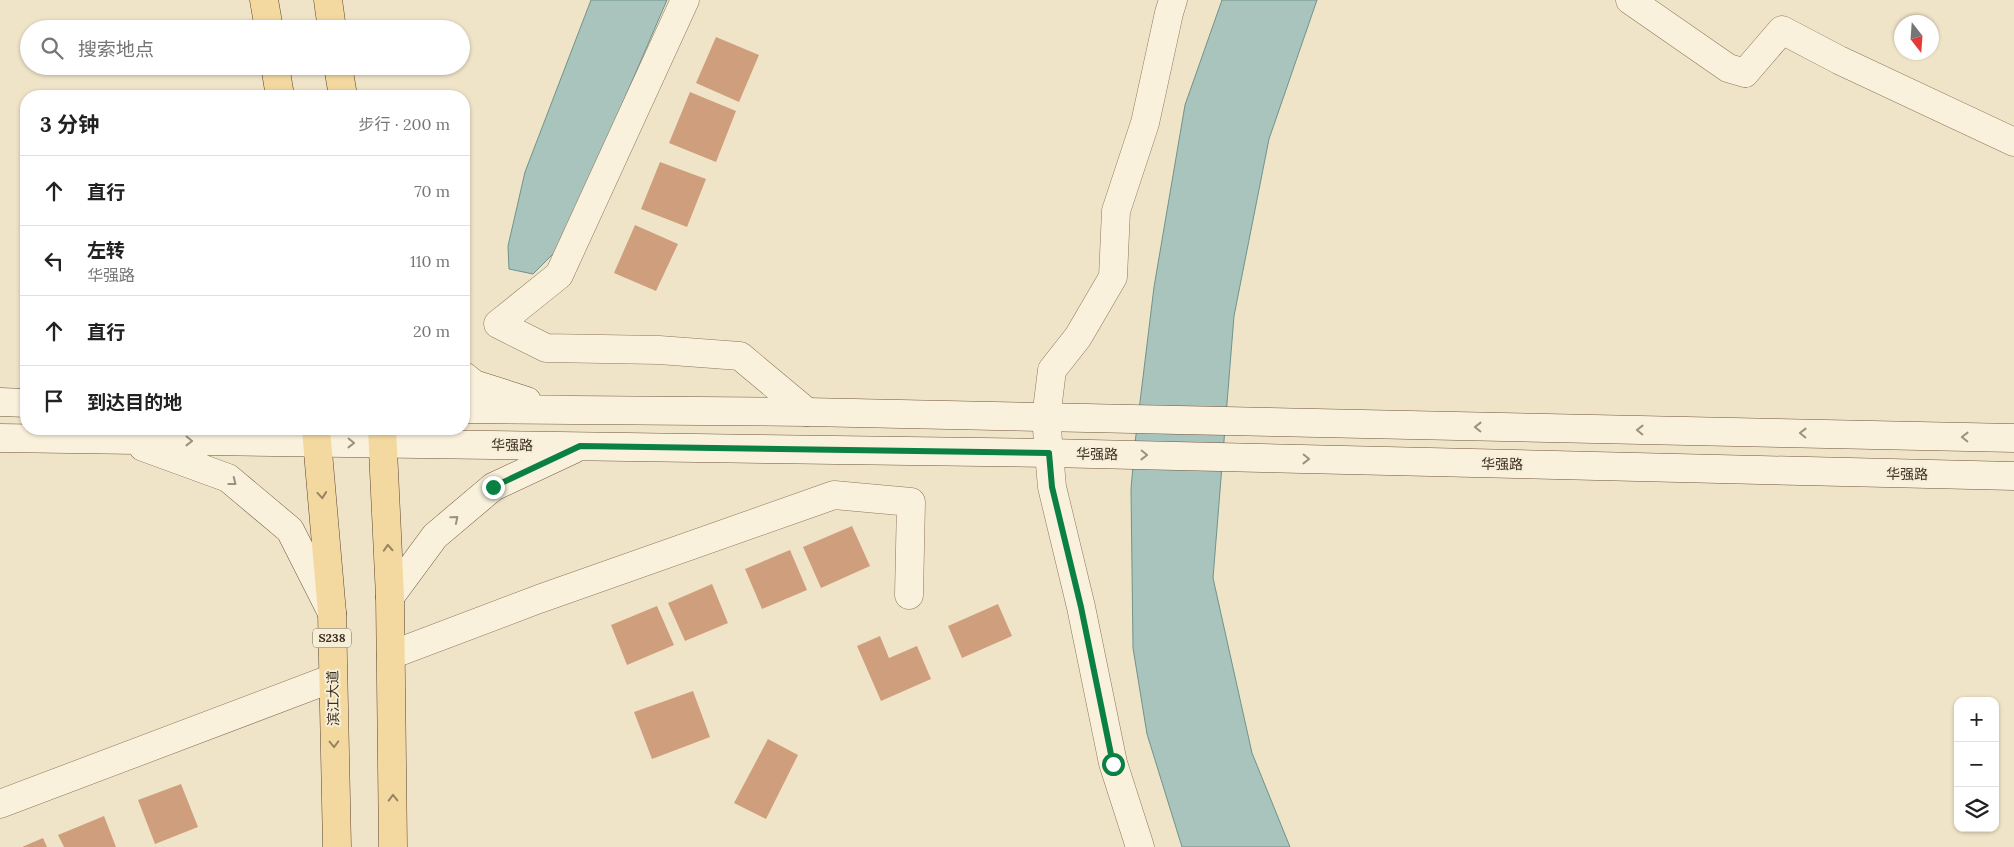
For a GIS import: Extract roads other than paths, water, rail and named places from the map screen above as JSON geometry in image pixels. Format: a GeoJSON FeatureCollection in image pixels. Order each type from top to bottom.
{"type":"FeatureCollection","features":[{"type":"Feature","properties":{"kind":"main road"},"geometry":{"type":"LineString","coordinates":[[264,0],[267,20]]}},
{"type":"Feature","properties":{"kind":"main road"},"geometry":{"type":"LineString","coordinates":[[328,0],[331,20]]}},
{"type":"Feature","properties":{"kind":"main road"},"geometry":{"type":"LineString","coordinates":[[685,0],[559,275],[498,324],[546,348],[659,350],[740,356],[807,412]]}},
{"type":"Feature","properties":{"kind":"main road"},"geometry":{"type":"LineString","coordinates":[[1140,847],[1113,764],[1081,607],[1052,487],[1046,418],[1052,370],[1078,337],[1113,277],[1116,211],[1146,123],[1173,0]]}},
{"type":"Feature","properties":{"kind":"main road"},"geometry":{"type":"LineString","coordinates":[[1630,0],[1728,68],[1745,73],[1782,30],[1840,60],[2014,142]]}},
{"type":"Feature","properties":{"kind":"main road"},"geometry":{"type":"LineString","coordinates":[[276,75],[279,90]]}},
{"type":"Feature","properties":{"kind":"main road"},"geometry":{"type":"LineString","coordinates":[[340,75],[342,90]]}},
{"type":"Feature","properties":{"kind":"main road"},"geometry":{"type":"LineString","coordinates":[[470,381],[474,384],[555,410]]}},
{"type":"Feature","properties":{"kind":"main road"},"geometry":{"type":"LineString","coordinates":[[0,402],[20,403]]}},
{"type":"Feature","properties":{"kind":"main road"},"geometry":{"type":"LineString","coordinates":[[470,409],[807,412],[2014,438]]}},
{"type":"Feature","properties":{"kind":"main road","name":"滨江大道"},"geometry":{"type":"LineString","coordinates":[[317,436],[332,613],[337,847]]}},
{"type":"Feature","properties":{"kind":"main road"},"geometry":{"type":"LineString","coordinates":[[382,436],[390,597],[393,847]]}},
{"type":"Feature","properties":{"kind":"main road","name":"华强路"},"geometry":{"type":"LineString","coordinates":[[0,438],[123,439],[382,436],[580,446],[1049,453],[2014,476]]}},
{"type":"Feature","properties":{"kind":"main road"},"geometry":{"type":"LineString","coordinates":[[123,439],[228,478],[290,530],[332,613]]}},
{"type":"Feature","properties":{"kind":"main road"},"geometry":{"type":"LineString","coordinates":[[390,597],[435,536],[493,487],[580,446]]}},
{"type":"Feature","properties":{"kind":"main road"},"geometry":{"type":"LineString","coordinates":[[391,655],[539,599],[834,495],[911,502],[908,595]]}},
{"type":"Feature","properties":{"kind":"main road"},"geometry":{"type":"LineString","coordinates":[[0,804],[333,678]]}},
{"type":"Feature","properties":{"kind":"water"},"geometry":{"type":"Polygon","coordinates":[[[591,0],[667,0],[561,246],[533,274],[509,269],[508,246],[525,172],[591,0]]]}},
{"type":"Feature","properties":{"kind":"water"},"geometry":{"type":"Polygon","coordinates":[[[1222,0],[1317,0],[1269,139],[1234,316],[1213,578],[1252,753],[1290,847],[1182,847],[1147,734],[1133,648],[1131,489],[1154,287],[1185,105],[1222,0]]]}}]}
